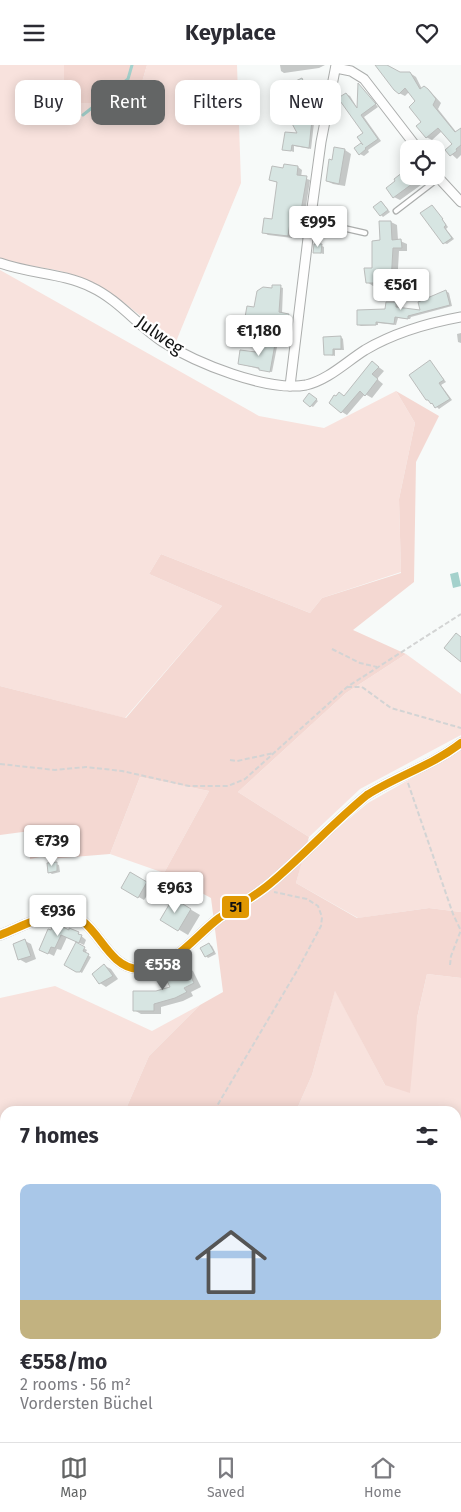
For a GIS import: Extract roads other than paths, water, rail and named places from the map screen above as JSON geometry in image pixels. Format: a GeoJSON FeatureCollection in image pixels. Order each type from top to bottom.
{"type":"FeatureCollection","features":[{"type":"Feature","properties":{"kind":"street"},"geometry":{"type":"LineString","coordinates":[[290,386],[308,230],[321,142],[336,67],[351,71],[364,79],[412,140]]}},
{"type":"Feature","properties":{"kind":"street"},"geometry":{"type":"LineString","coordinates":[[445,185],[461,202]]}},
{"type":"Feature","properties":{"kind":"street","name":"Julweg"},"geometry":{"type":"LineString","coordinates":[[0,263],[10,267],[66,277],[90,286],[117,303],[163,342],[195,359],[258,382],[290,386],[309,384],[326,377],[365,350],[394,335],[461,317]]}},
{"type":"Feature","properties":{"kind":"street"},"geometry":{"type":"LineString","coordinates":[[0,935],[47,917],[59,914],[68,915],[87,924],[118,961],[126,966],[136,969],[149,969],[158,966],[170,959],[218,919],[262,890],[367,795],[432,761],[461,743]]}},
{"type":"Feature","properties":{"kind":"lane"},"geometry":{"type":"LineString","coordinates":[[396,211],[428,185]]}},
{"type":"Feature","properties":{"kind":"lane"},"geometry":{"type":"LineString","coordinates":[[308,230],[344,228],[365,233]]}},
{"type":"Feature","properties":{"kind":"water"},"geometry":{"type":"Polygon","coordinates":[[[458,572],[461,586],[453,588],[450,574],[458,572]]]}},
{"type":"Feature","properties":{"kind":"waterway"},"geometry":{"type":"LineString","coordinates":[[83,115],[128,79],[132,65]]}}]}
